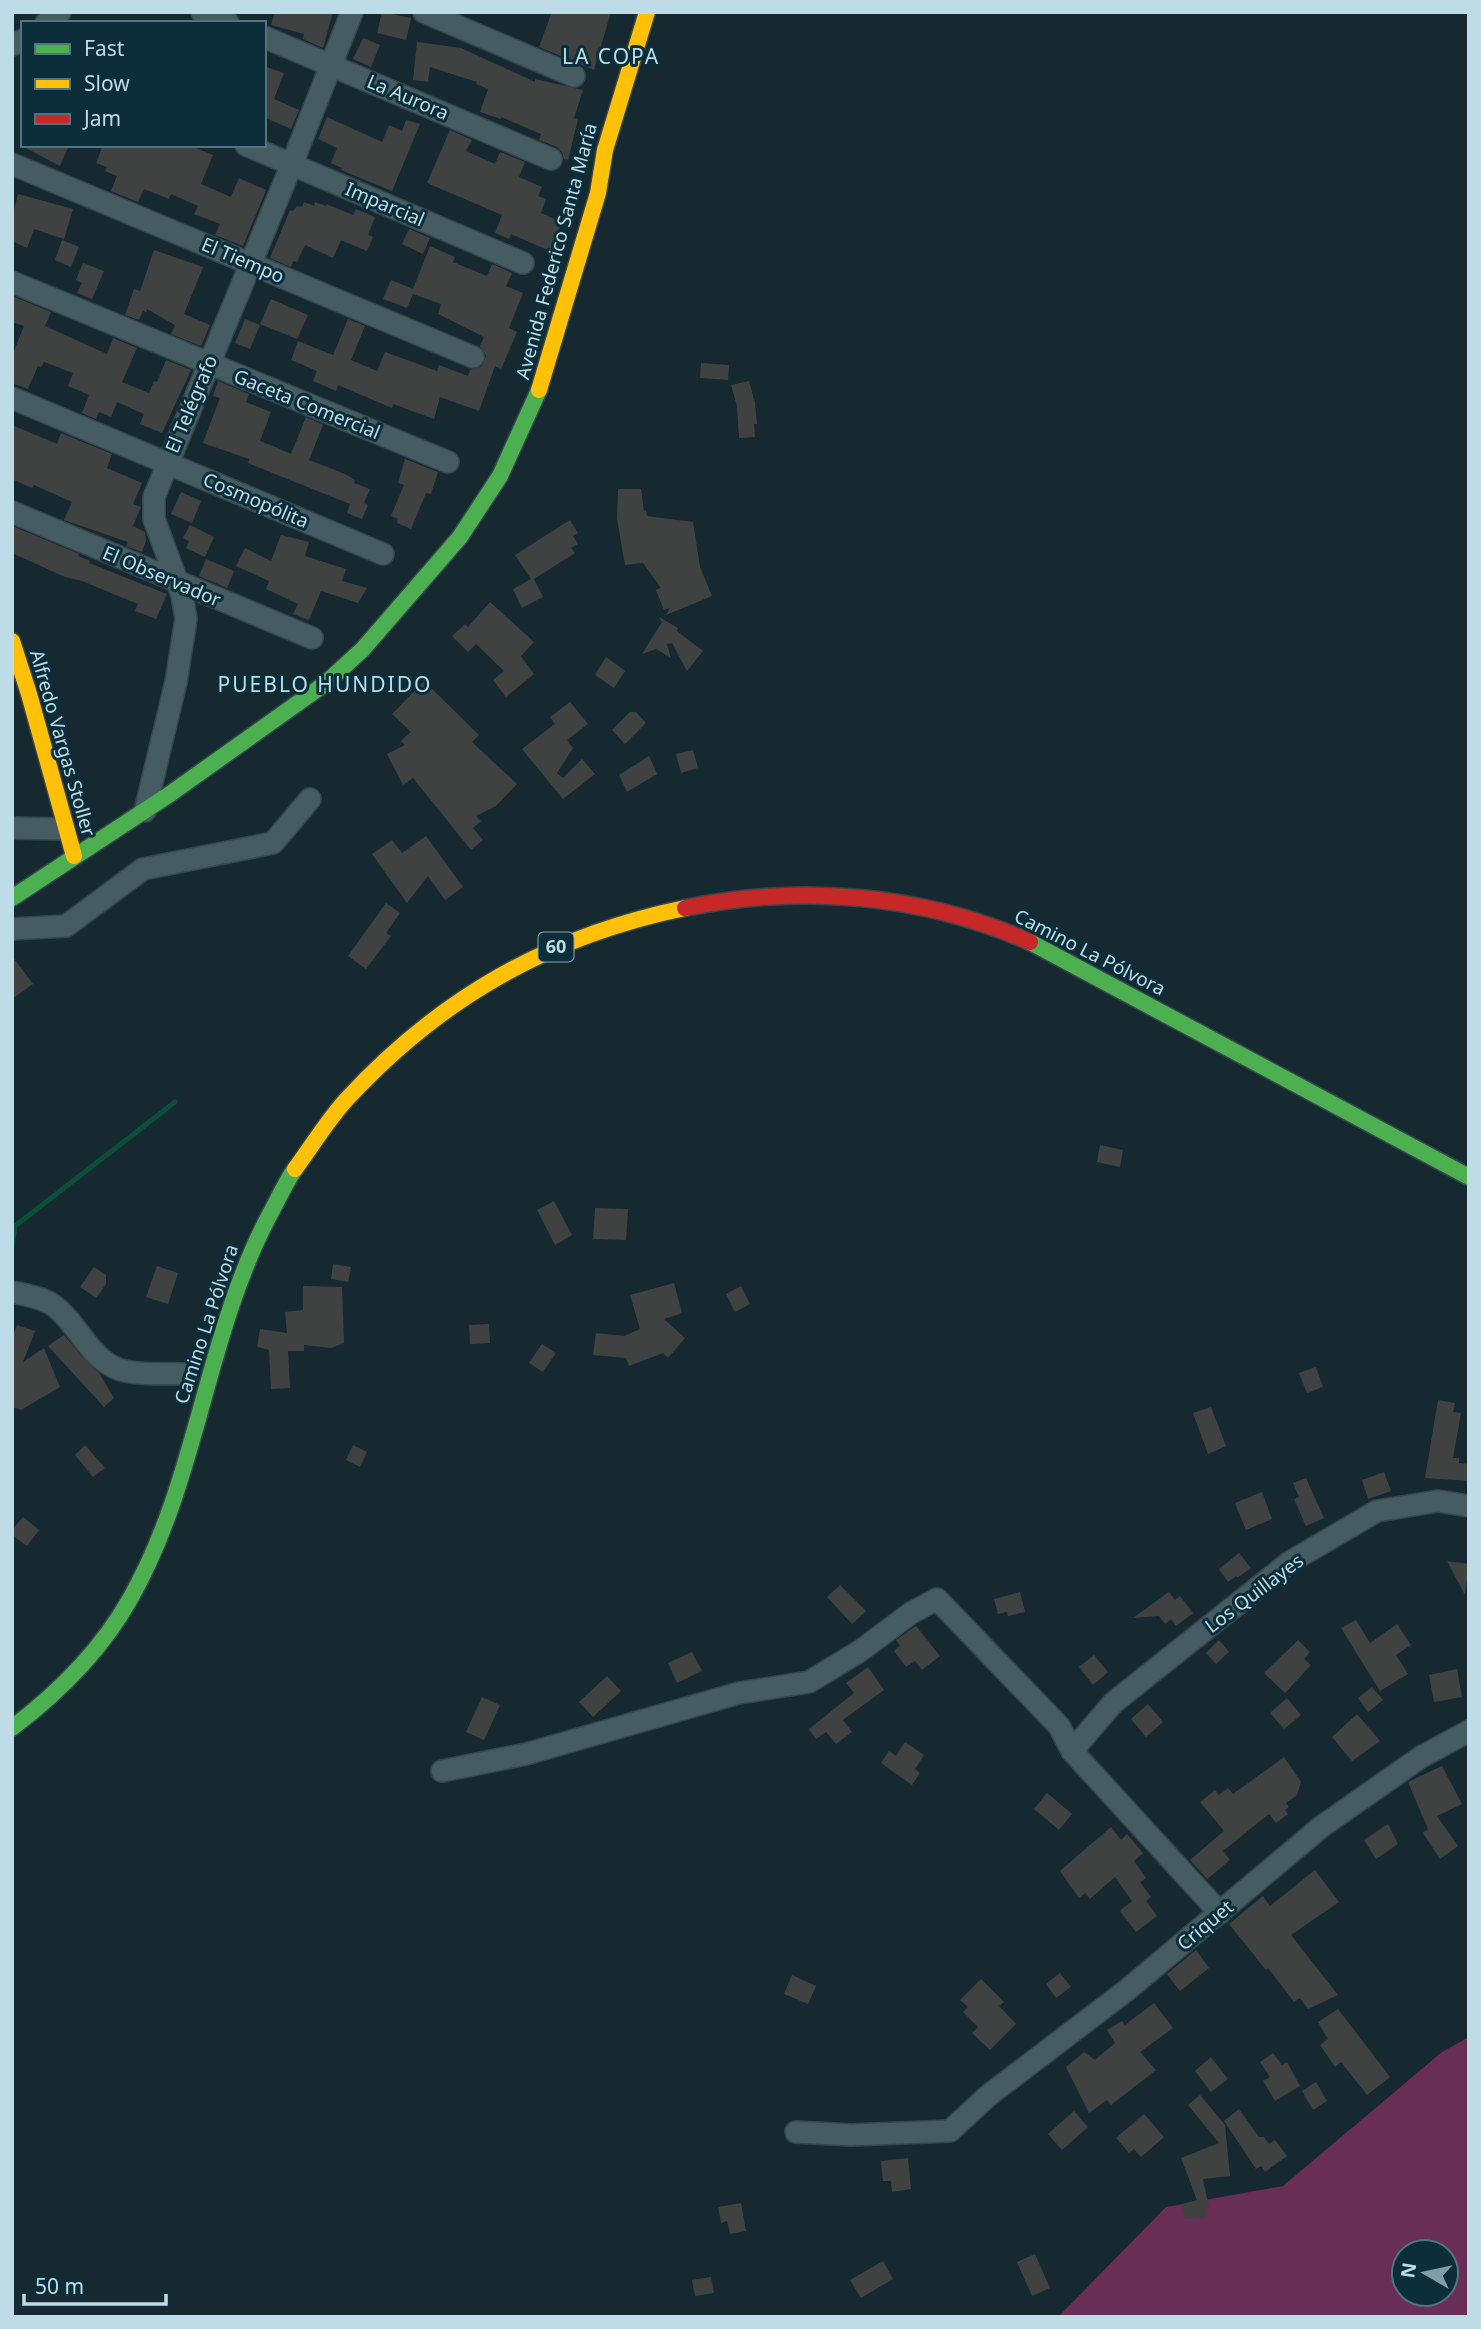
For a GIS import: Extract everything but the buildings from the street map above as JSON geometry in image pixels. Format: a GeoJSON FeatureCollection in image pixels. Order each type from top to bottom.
{"type":"FeatureCollection","features":[{"type":"Feature","properties":{"kind":"main road","name":"Avenida Federico Santa María"},"geometry":{"type":"LineString","coordinates":[[12,898],[145,811],[276,721],[326,683],[363,649],[460,537],[488,495],[524,430],[545,374],[598,193],[605,150],[647,12]]}},
{"type":"Feature","properties":{"kind":"main road","name":"Alfredo Vargas Stoller"},"geometry":{"type":"LineString","coordinates":[[12,641],[27,687],[64,829],[74,856]]}},
{"type":"Feature","properties":{"kind":"main road","name":"Camino La Pólvora"},"geometry":{"type":"LineString","coordinates":[[12,1728],[50,1697],[96,1649],[130,1600],[145,1570],[174,1495],[234,1293],[270,1212],[318,1135],[367,1078],[442,1013],[517,965],[593,931],[685,905],[789,895],[875,899],[961,916],[1065,959],[1469,1177]]}},
{"type":"Feature","properties":{"kind":"street"},"geometry":{"type":"LineString","coordinates":[[202,12],[223,21]]}},
{"type":"Feature","properties":{"kind":"street","name":"El Telégrafo"},"geometry":{"type":"LineString","coordinates":[[145,811],[186,634],[185,607],[157,528],[153,509],[154,496],[352,12]]}},
{"type":"Feature","properties":{"kind":"street"},"geometry":{"type":"LineString","coordinates":[[424,12],[574,76]]}},
{"type":"Feature","properties":{"kind":"street","name":"La Aurora"},"geometry":{"type":"LineString","coordinates":[[266,38],[551,159]]}},
{"type":"Feature","properties":{"kind":"street","name":"Imparcial"},"geometry":{"type":"LineString","coordinates":[[251,147],[523,263]]}},
{"type":"Feature","properties":{"kind":"street","name":"El Tiempo"},"geometry":{"type":"LineString","coordinates":[[12,164],[473,357]]}},
{"type":"Feature","properties":{"kind":"street","name":"Gaceta Comercial"},"geometry":{"type":"LineString","coordinates":[[12,282],[448,462]]}},
{"type":"Feature","properties":{"kind":"street","name":"Cosmopólita"},"geometry":{"type":"LineString","coordinates":[[12,398],[383,554]]}},
{"type":"Feature","properties":{"kind":"street","name":"El Observador"},"geometry":{"type":"LineString","coordinates":[[12,512],[312,638]]}},
{"type":"Feature","properties":{"kind":"street"},"geometry":{"type":"LineString","coordinates":[[12,929],[66,926],[143,869],[273,843],[310,799]]}},
{"type":"Feature","properties":{"kind":"street"},"geometry":{"type":"LineString","coordinates":[[12,828],[64,829]]}},
{"type":"Feature","properties":{"kind":"street"},"geometry":{"type":"LineString","coordinates":[[12,1292],[51,1303],[100,1357],[117,1368],[188,1374]]}},
{"type":"Feature","properties":{"kind":"street","name":"Los Quillayes"},"geometry":{"type":"LineString","coordinates":[[1072,1751],[1113,1703],[1290,1562],[1377,1511],[1438,1501],[1469,1506]]}},
{"type":"Feature","properties":{"kind":"street"},"geometry":{"type":"LineString","coordinates":[[442,1771],[526,1754],[739,1693],[809,1682],[860,1651],[911,1613],[937,1599],[1059,1726],[1072,1751],[1220,1913]]}},
{"type":"Feature","properties":{"kind":"street","name":"Criquet"},"geometry":{"type":"LineString","coordinates":[[796,2132],[862,2135],[950,2131],[989,2095],[1127,1990],[1321,1827],[1420,1757],[1469,1731]]}},
{"type":"Feature","properties":{"kind":"shaded area"},"geometry":{"type":"Polygon","coordinates":[[[1469,2037],[1469,2317],[1058,2317],[1166,2207],[1283,2186],[1442,2052],[1469,2037]]]}},
{"type":"Feature","properties":{"kind":"waterway"},"geometry":{"type":"LineString","coordinates":[[12,1247],[15,1226],[175,1102]]}},
{"type":"Feature","properties":{"kind":"traffic: fast"},"geometry":{"type":"LineString","coordinates":[[12,898],[170,794],[326,683],[363,649],[460,537],[500,476],[539,390]]}},
{"type":"Feature","properties":{"kind":"traffic: fast"},"geometry":{"type":"LineString","coordinates":[[1030,942],[1469,1177]]}},
{"type":"Feature","properties":{"kind":"traffic: fast"},"geometry":{"type":"LineString","coordinates":[[12,1728],[77,1670],[106,1636],[130,1599],[153,1553],[171,1506],[247,1262],[295,1169]]}},
{"type":"Feature","properties":{"kind":"traffic: slow"},"geometry":{"type":"LineString","coordinates":[[539,390],[598,193],[605,150],[647,12]]}},
{"type":"Feature","properties":{"kind":"traffic: slow"},"geometry":{"type":"LineString","coordinates":[[12,641],[74,856]]}},
{"type":"Feature","properties":{"kind":"traffic: slow"},"geometry":{"type":"LineString","coordinates":[[295,1169],[346,1100],[419,1031],[459,1002],[500,976],[588,935],[685,908]]}},
{"type":"Feature","properties":{"kind":"traffic: jam"},"geometry":{"type":"LineString","coordinates":[[685,908],[772,896],[860,898],[947,913],[1030,942]]}},
{"type":"Feature","properties":{"kind":"district","name":"LA COPA"},"geometry":{"type":"Point","coordinates":[611,57]}},
{"type":"Feature","properties":{"kind":"district","name":"PUEBLO HUNDIDO"},"geometry":{"type":"Point","coordinates":[325,685]}}]}
